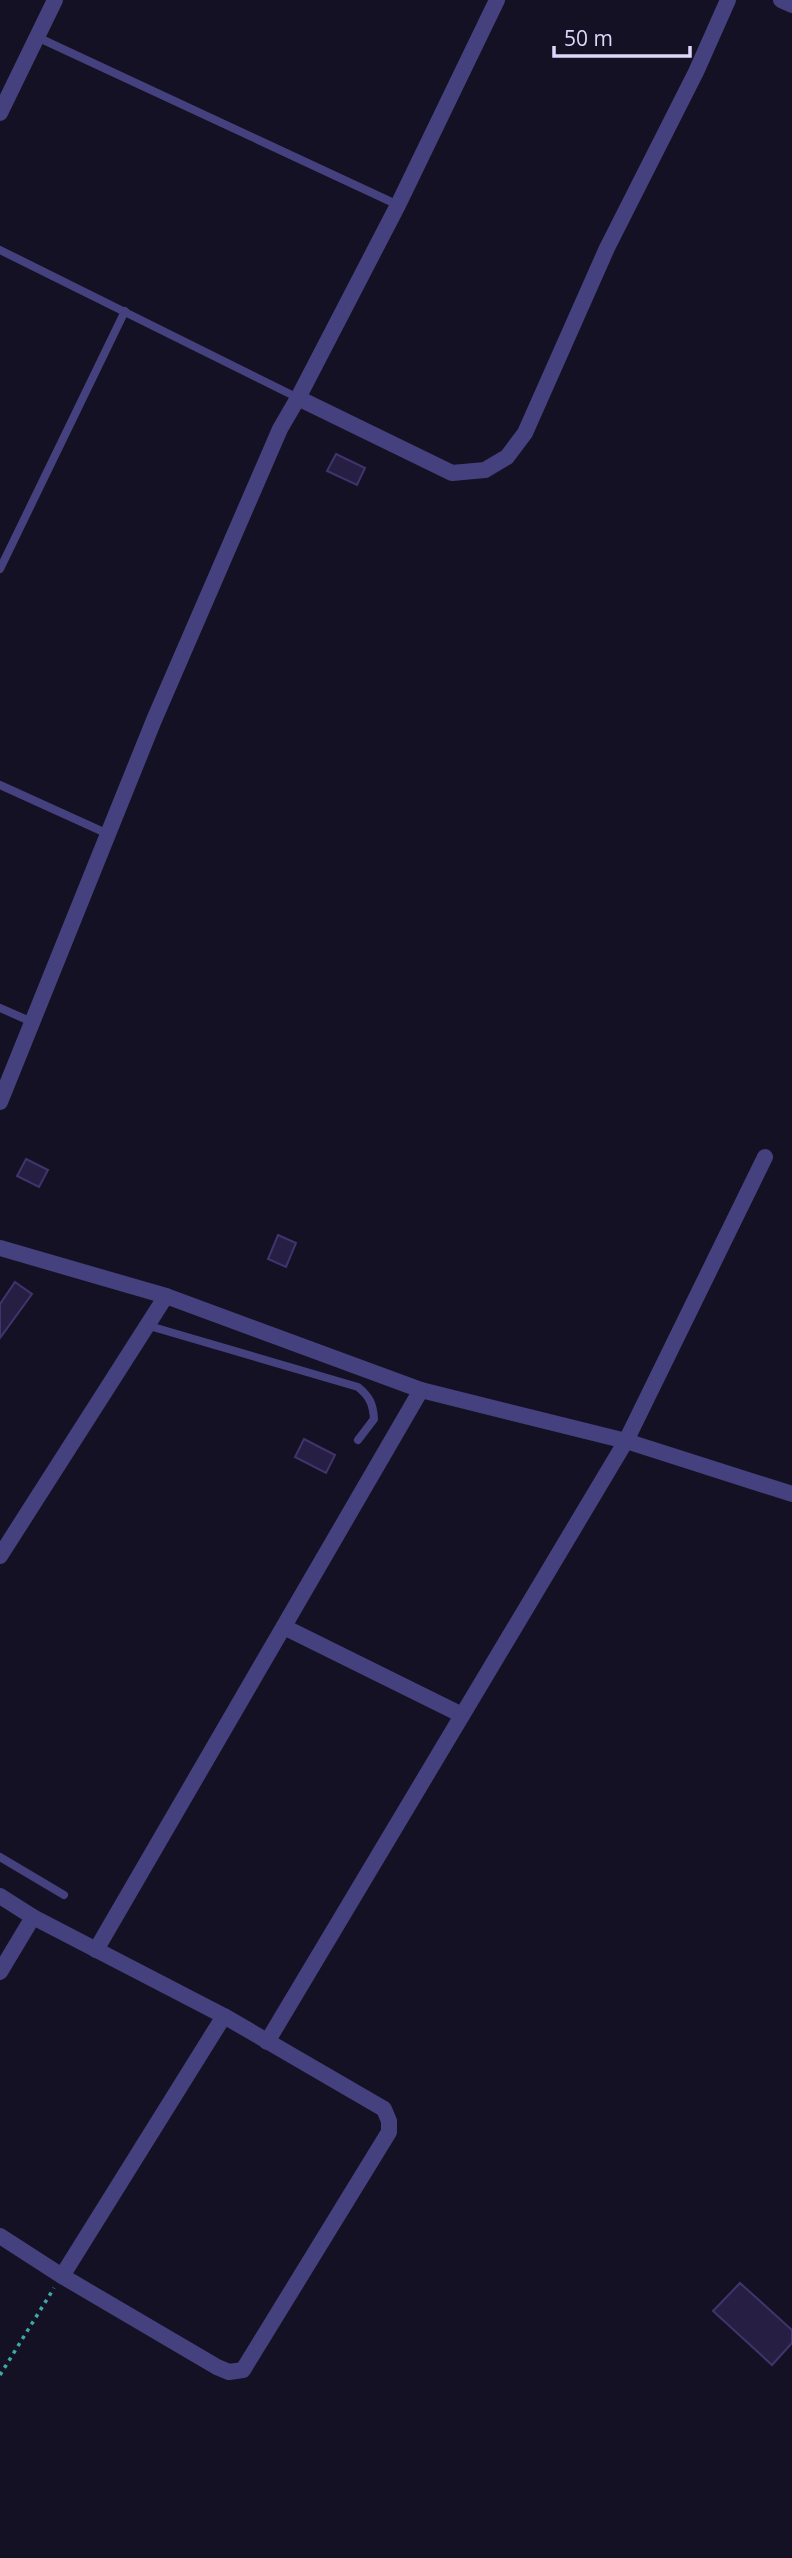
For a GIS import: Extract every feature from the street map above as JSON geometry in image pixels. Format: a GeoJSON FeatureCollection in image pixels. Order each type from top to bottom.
{"type":"FeatureCollection","features":[{"type":"Feature","properties":{"kind":"street"},"geometry":{"type":"LineString","coordinates":[[0,113],[55,0]]}},
{"type":"Feature","properties":{"kind":"street"},"geometry":{"type":"LineString","coordinates":[[0,1102],[154,720],[280,429],[398,205],[498,0]]}},
{"type":"Feature","properties":{"kind":"street"},"geometry":{"type":"LineString","coordinates":[[298,398],[452,473],[485,470],[507,457],[525,433],[607,248],[696,72],[728,0]]}},
{"type":"Feature","properties":{"kind":"street"},"geometry":{"type":"LineString","coordinates":[[782,0],[792,5]]}},
{"type":"Feature","properties":{"kind":"street"},"geometry":{"type":"LineString","coordinates":[[267,2042],[626,1441],[765,1157]]}},
{"type":"Feature","properties":{"kind":"street"},"geometry":{"type":"LineString","coordinates":[[0,1248],[166,1296],[421,1390],[626,1441],[792,1493]]}},
{"type":"Feature","properties":{"kind":"street"},"geometry":{"type":"LineString","coordinates":[[0,1556],[166,1296]]}},
{"type":"Feature","properties":{"kind":"street"},"geometry":{"type":"LineString","coordinates":[[96,1950],[421,1390]]}},
{"type":"Feature","properties":{"kind":"street"},"geometry":{"type":"LineString","coordinates":[[284,1627],[462,1715]]}},
{"type":"Feature","properties":{"kind":"street"},"geometry":{"type":"LineString","coordinates":[[0,1896],[33,1917],[224,2016],[384,2109],[389,2121],[389,2132],[243,2370],[229,2372],[217,2367],[62,2276],[0,2236]]}},
{"type":"Feature","properties":{"kind":"street"},"geometry":{"type":"LineString","coordinates":[[0,1972],[33,1917]]}},
{"type":"Feature","properties":{"kind":"street"},"geometry":{"type":"LineString","coordinates":[[62,2276],[224,2016]]}},
{"type":"Feature","properties":{"kind":"lane"},"geometry":{"type":"LineString","coordinates":[[37,37],[398,205]]}},
{"type":"Feature","properties":{"kind":"lane"},"geometry":{"type":"LineString","coordinates":[[0,250],[298,398]]}},
{"type":"Feature","properties":{"kind":"lane"},"geometry":{"type":"LineString","coordinates":[[0,569],[125,311]]}},
{"type":"Feature","properties":{"kind":"lane"},"geometry":{"type":"LineString","coordinates":[[0,785],[108,834]]}},
{"type":"Feature","properties":{"kind":"lane"},"geometry":{"type":"LineString","coordinates":[[0,1008],[32,1022]]}},
{"type":"Feature","properties":{"kind":"lane"},"geometry":{"type":"LineString","coordinates":[[146,1325],[358,1387],[368,1395],[373,1406],[374,1419],[359,1440]]}},
{"type":"Feature","properties":{"kind":"lane"},"geometry":{"type":"LineString","coordinates":[[0,1857],[64,1895]]}},
{"type":"Feature","properties":{"kind":"path"},"geometry":{"type":"LineString","coordinates":[[0,2375],[62,2276]]}},
{"type":"Feature","properties":{"kind":"building"},"geometry":{"type":"Polygon","coordinates":[[[336,454],[365,468],[357,485],[327,471],[336,454]]]}},
{"type":"Feature","properties":{"kind":"building"},"geometry":{"type":"Polygon","coordinates":[[[26,1159],[48,1170],[39,1187],[17,1176],[26,1159]]]}},
{"type":"Feature","properties":{"kind":"building"},"geometry":{"type":"Polygon","coordinates":[[[278,1235],[296,1243],[286,1267],[268,1259],[278,1235]]]}},
{"type":"Feature","properties":{"kind":"building"},"geometry":{"type":"Polygon","coordinates":[[[15,1282],[32,1294],[0,1338],[0,1304],[15,1282]]]}},
{"type":"Feature","properties":{"kind":"building"},"geometry":{"type":"Polygon","coordinates":[[[304,1439],[335,1455],[326,1473],[295,1457],[304,1439]]]}},
{"type":"Feature","properties":{"kind":"building"},"geometry":{"type":"Polygon","coordinates":[[[740,2283],[792,2330],[792,2343],[772,2365],[713,2311],[740,2283]]]}}]}
